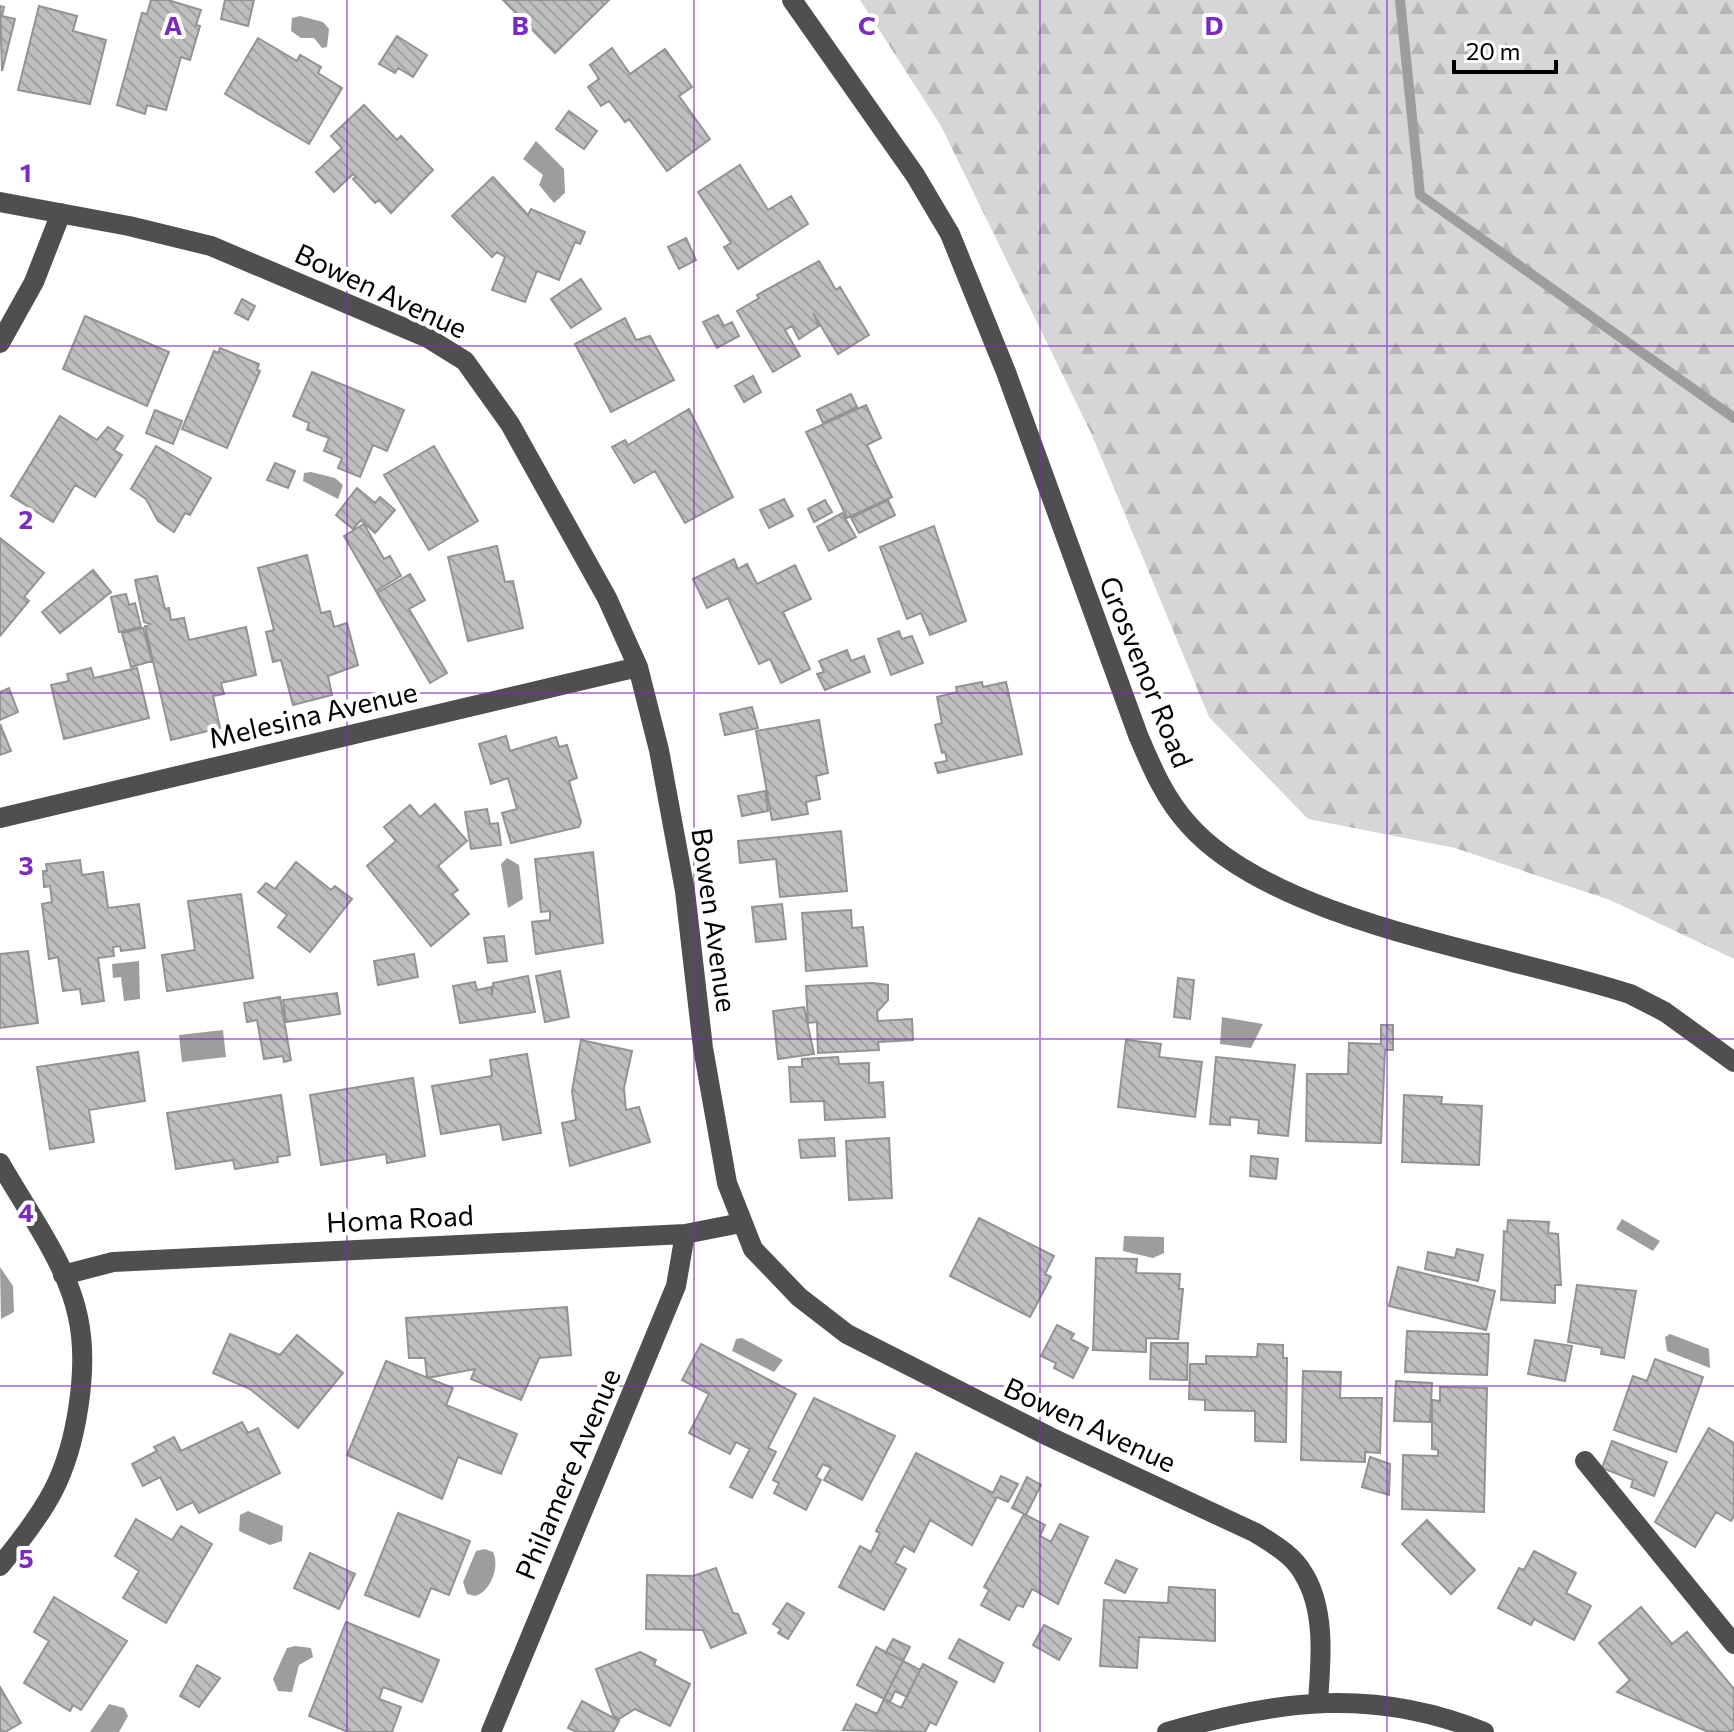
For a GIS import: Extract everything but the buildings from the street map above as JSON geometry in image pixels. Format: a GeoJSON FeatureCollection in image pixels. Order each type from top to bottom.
{"type":"FeatureCollection","features":[{"type":"Feature","properties":{"kind":"street","name":"Grosvenor Road"},"geometry":{"type":"LineString","coordinates":[[792,0],[915,175],[950,234],[1006,372],[1138,735],[1156,779],[1191,828],[1222,854],[1279,890],[1352,916],[1630,994],[1665,1012],[1734,1062]]}},
{"type":"Feature","properties":{"kind":"street","name":"Bowen Avenue"},"geometry":{"type":"LineString","coordinates":[[0,202],[211,246],[428,338],[465,361],[510,424],[607,598],[638,667],[659,750],[685,891],[703,1048],[727,1183],[741,1223],[765,1266],[847,1334],[974,1401],[1256,1533],[1286,1553],[1303,1572],[1314,1598],[1321,1656],[1318,1701]]}},
{"type":"Feature","properties":{"kind":"street"},"geometry":{"type":"LineString","coordinates":[[0,343],[34,282],[61,213]]}},
{"type":"Feature","properties":{"kind":"street","name":"Melesina Avenue"},"geometry":{"type":"LineString","coordinates":[[0,818],[638,667]]}},
{"type":"Feature","properties":{"kind":"street"},"geometry":{"type":"LineString","coordinates":[[0,1163],[63,1275],[78,1317],[81,1372],[76,1425],[54,1490],[0,1566]]}},
{"type":"Feature","properties":{"kind":"street","name":"Homa Road"},"geometry":{"type":"LineString","coordinates":[[63,1275],[113,1262],[685,1234],[741,1223]]}},
{"type":"Feature","properties":{"kind":"street","name":"Philamere Avenue"},"geometry":{"type":"LineString","coordinates":[[491,1732],[676,1286],[685,1234]]}},
{"type":"Feature","properties":{"kind":"street"},"geometry":{"type":"LineString","coordinates":[[1585,1461],[1734,1644]]}},
{"type":"Feature","properties":{"kind":"street"},"geometry":{"type":"LineString","coordinates":[[1167,1732],[1200,1728],[1318,1701],[1391,1706],[1450,1718],[1484,1732]]}},
{"type":"Feature","properties":{"kind":"green space"},"geometry":{"type":"Polygon","coordinates":[[[860,0],[1734,0],[1734,959],[1610,900],[1455,848],[1308,819],[1209,717],[1092,435],[941,126],[860,0]]]}},
{"type":"Feature","properties":{"kind":"shaded area"},"geometry":{"type":"Polygon","coordinates":[[[300,16],[323,22],[329,29],[327,47],[322,48],[314,38],[301,38],[291,31],[292,18],[300,16]]]}},
{"type":"Feature","properties":{"kind":"shaded area"},"geometry":{"type":"Polygon","coordinates":[[[536,141],[564,169],[565,193],[554,203],[539,185],[543,175],[523,159],[536,141]]]}},
{"type":"Feature","properties":{"kind":"shaded area"},"geometry":{"type":"Polygon","coordinates":[[[304,473],[335,478],[343,485],[338,499],[303,481],[304,473]]]}},
{"type":"Feature","properties":{"kind":"shaded area"},"geometry":{"type":"Polygon","coordinates":[[[507,858],[519,865],[523,899],[508,908],[501,864],[507,858]]]}},
{"type":"Feature","properties":{"kind":"shaded area"},"geometry":{"type":"Polygon","coordinates":[[[139,961],[140,999],[124,1001],[121,977],[113,978],[112,964],[139,961]]]}},
{"type":"Feature","properties":{"kind":"shaded area"},"geometry":{"type":"Polygon","coordinates":[[[1222,1017],[1263,1024],[1251,1048],[1220,1044],[1222,1017]]]}},
{"type":"Feature","properties":{"kind":"shaded area"},"geometry":{"type":"Polygon","coordinates":[[[223,1030],[226,1057],[182,1062],[179,1035],[223,1030]]]}},
{"type":"Feature","properties":{"kind":"shaded area"},"geometry":{"type":"Polygon","coordinates":[[[1622,1219],[1660,1241],[1653,1251],[1616,1229],[1622,1219]]]}},
{"type":"Feature","properties":{"kind":"shaded area"},"geometry":{"type":"Polygon","coordinates":[[[1124,1236],[1164,1237],[1164,1253],[1153,1258],[1123,1251],[1124,1236]]]}},
{"type":"Feature","properties":{"kind":"shaded area"},"geometry":{"type":"Polygon","coordinates":[[[0,1267],[13,1286],[14,1312],[1,1319],[0,1267]]]}},
{"type":"Feature","properties":{"kind":"shaded area"},"geometry":{"type":"Polygon","coordinates":[[[1670,1334],[1709,1349],[1710,1368],[1667,1351],[1665,1337],[1670,1334]]]}},
{"type":"Feature","properties":{"kind":"shaded area"},"geometry":{"type":"Polygon","coordinates":[[[742,1338],[783,1360],[774,1372],[732,1351],[736,1339],[742,1338]]]}},
{"type":"Feature","properties":{"kind":"shaded area"},"geometry":{"type":"Polygon","coordinates":[[[248,1511],[283,1526],[282,1541],[270,1545],[239,1531],[240,1515],[248,1511]]]}},
{"type":"Feature","properties":{"kind":"shaded area"},"geometry":{"type":"Polygon","coordinates":[[[485,1549],[493,1552],[495,1558],[493,1578],[481,1594],[467,1594],[463,1582],[476,1551],[485,1549]]]}},
{"type":"Feature","properties":{"kind":"shaded area"},"geometry":{"type":"Polygon","coordinates":[[[287,1648],[311,1648],[313,1657],[299,1665],[292,1692],[278,1691],[273,1679],[287,1648]]]}},
{"type":"Feature","properties":{"kind":"shaded area"},"geometry":{"type":"Polygon","coordinates":[[[109,1704],[124,1708],[128,1716],[119,1732],[90,1732],[109,1704]]]}},
{"type":"Feature","properties":{"kind":"waterway"},"geometry":{"type":"LineString","coordinates":[[1400,0],[1420,195],[1734,418]]}}]}
